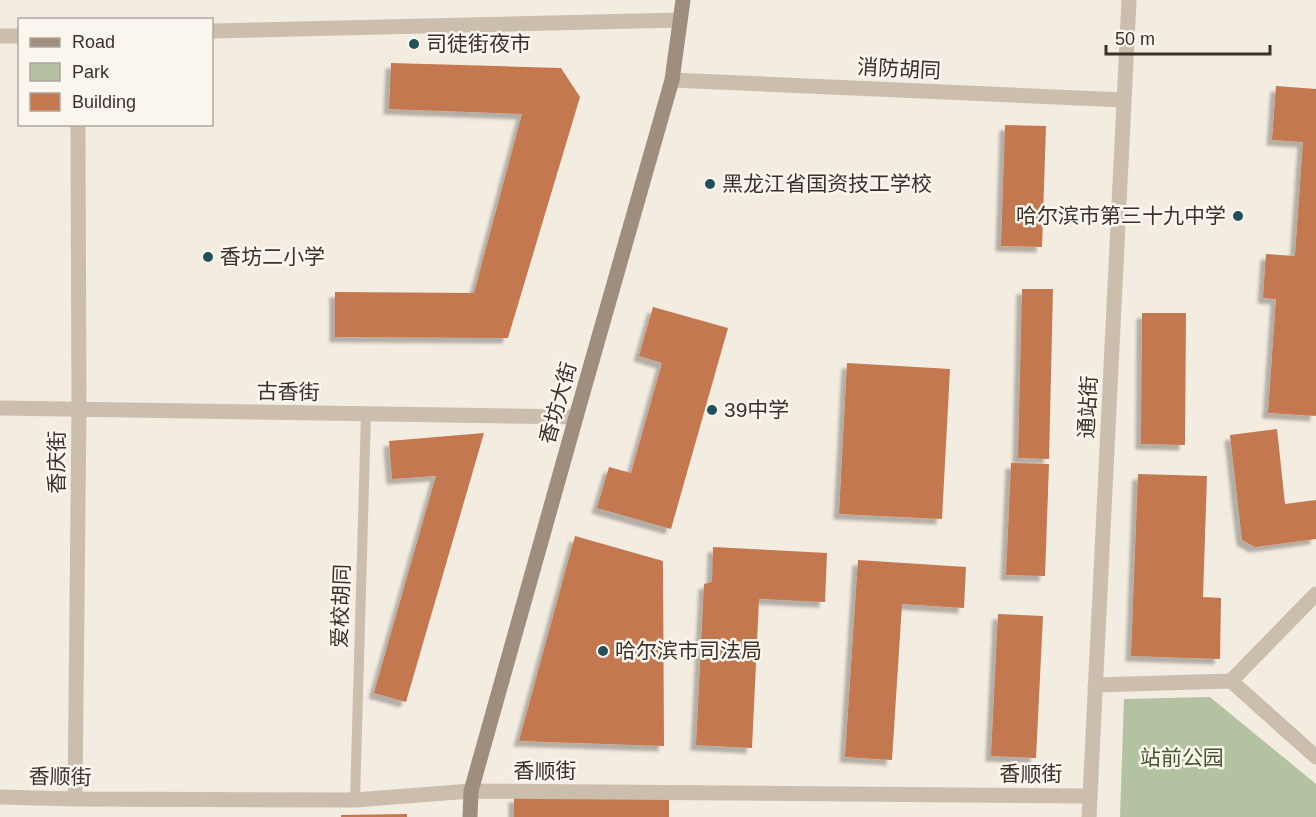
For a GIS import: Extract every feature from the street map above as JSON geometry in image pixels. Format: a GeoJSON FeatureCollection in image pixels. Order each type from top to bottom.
{"type":"FeatureCollection","features":[{"type":"Feature","properties":{"kind":"main road","name":"香坊大街"},"geometry":{"type":"LineString","coordinates":[[470,817],[471,791],[672,80],[683,0]]}},
{"type":"Feature","properties":{"kind":"street","name":"通站街"},"geometry":{"type":"LineString","coordinates":[[1089,817],[1129,0]]}},
{"type":"Feature","properties":{"kind":"street"},"geometry":{"type":"LineString","coordinates":[[213,32],[680,20]]}},
{"type":"Feature","properties":{"kind":"street"},"geometry":{"type":"LineString","coordinates":[[0,36],[18,36]]}},
{"type":"Feature","properties":{"kind":"street","name":"消防胡同"},"geometry":{"type":"LineString","coordinates":[[672,80],[1124,100]]}},
{"type":"Feature","properties":{"kind":"street","name":"香庆街"},"geometry":{"type":"LineString","coordinates":[[75,799],[79,409],[78,126]]}},
{"type":"Feature","properties":{"kind":"street","name":"古香街"},"geometry":{"type":"LineString","coordinates":[[0,408],[576,417]]}},
{"type":"Feature","properties":{"kind":"street"},"geometry":{"type":"LineString","coordinates":[[1232,681],[1316,594]]}},
{"type":"Feature","properties":{"kind":"street"},"geometry":{"type":"LineString","coordinates":[[1095,685],[1232,681],[1316,758]]}},
{"type":"Feature","properties":{"kind":"street","name":"香顺街"},"geometry":{"type":"LineString","coordinates":[[0,797],[355,800],[471,791],[1090,796]]}},
{"type":"Feature","properties":{"kind":"lane","name":"爱校胡同"},"geometry":{"type":"LineString","coordinates":[[355,800],[366,414]]}},
{"type":"Feature","properties":{"kind":"green space","name":"站前公园"},"geometry":{"type":"Polygon","coordinates":[[[1210,697],[1316,784],[1316,817],[1120,817],[1124,699],[1210,697]]]}},
{"type":"Feature","properties":{"kind":"building"},"geometry":{"type":"Polygon","coordinates":[[[391,63],[561,68],[580,97],[508,338],[335,337],[335,292],[474,293],[522,114],[389,109],[391,63]]]}},
{"type":"Feature","properties":{"kind":"building"},"geometry":{"type":"Polygon","coordinates":[[[1276,86],[1316,89],[1316,416],[1268,413],[1276,299],[1263,298],[1266,254],[1295,256],[1303,142],[1272,140],[1276,86]]]}},
{"type":"Feature","properties":{"kind":"building"},"geometry":{"type":"Polygon","coordinates":[[[1005,125],[1046,126],[1042,247],[1001,246],[1005,125]]]}},
{"type":"Feature","properties":{"kind":"building"},"geometry":{"type":"Polygon","coordinates":[[[1022,289],[1053,289],[1049,459],[1018,458],[1022,289]]]}},
{"type":"Feature","properties":{"kind":"building"},"geometry":{"type":"Polygon","coordinates":[[[653,307],[728,328],[671,529],[597,508],[609,467],[631,473],[662,363],[639,356],[653,307]]]}},
{"type":"Feature","properties":{"kind":"building"},"geometry":{"type":"Polygon","coordinates":[[[1142,313],[1186,313],[1185,445],[1141,444],[1142,313]]]}},
{"type":"Feature","properties":{"kind":"building"},"geometry":{"type":"Polygon","coordinates":[[[847,363],[950,369],[942,519],[839,514],[847,363]]]}},
{"type":"Feature","properties":{"kind":"building"},"geometry":{"type":"Polygon","coordinates":[[[1277,429],[1285,504],[1316,500],[1316,539],[1255,547],[1242,540],[1230,435],[1277,429]]]}},
{"type":"Feature","properties":{"kind":"building"},"geometry":{"type":"Polygon","coordinates":[[[484,433],[406,702],[374,693],[436,476],[392,479],[389,441],[484,433]]]}},
{"type":"Feature","properties":{"kind":"building"},"geometry":{"type":"Polygon","coordinates":[[[1011,463],[1049,464],[1045,576],[1006,575],[1011,463]]]}},
{"type":"Feature","properties":{"kind":"building"},"geometry":{"type":"Polygon","coordinates":[[[1138,474],[1207,476],[1203,597],[1221,598],[1220,659],[1131,656],[1138,474]]]}},
{"type":"Feature","properties":{"kind":"building","name":"哈尔滨市司法局"},"geometry":{"type":"Polygon","coordinates":[[[575,536],[663,561],[664,746],[519,741],[575,536]]]}},
{"type":"Feature","properties":{"kind":"building"},"geometry":{"type":"Polygon","coordinates":[[[713,547],[827,553],[825,602],[759,599],[752,748],[696,745],[704,584],[712,582],[713,547]]]}},
{"type":"Feature","properties":{"kind":"building"},"geometry":{"type":"Polygon","coordinates":[[[858,560],[966,567],[964,608],[902,604],[892,760],[845,757],[858,560]]]}},
{"type":"Feature","properties":{"kind":"building"},"geometry":{"type":"Polygon","coordinates":[[[998,614],[1043,616],[1036,758],[991,756],[998,614]]]}},
{"type":"Feature","properties":{"kind":"building"},"geometry":{"type":"Polygon","coordinates":[[[669,795],[669,817],[514,817],[514,797],[669,795]]]}},
{"type":"Feature","properties":{"kind":"building"},"geometry":{"type":"Polygon","coordinates":[[[407,814],[407,817],[341,817],[341,815],[407,814]]]}},
{"type":"Feature","properties":{"kind":"place","name":"司徒街夜市"},"geometry":{"type":"Point","coordinates":[414,44]}},
{"type":"Feature","properties":{"kind":"place","name":"黑龙江省国资技工学校"},"geometry":{"type":"Point","coordinates":[710,184]}},
{"type":"Feature","properties":{"kind":"place","name":"哈尔滨市第三十九中学"},"geometry":{"type":"Point","coordinates":[1238,216]}},
{"type":"Feature","properties":{"kind":"place","name":"香坊二小学"},"geometry":{"type":"Point","coordinates":[208,257]}},
{"type":"Feature","properties":{"kind":"place","name":"39中学"},"geometry":{"type":"Point","coordinates":[712,410]}},
{"type":"Feature","properties":{"kind":"place","name":"哈尔滨市司法局"},"geometry":{"type":"Point","coordinates":[603,651]}}]}
